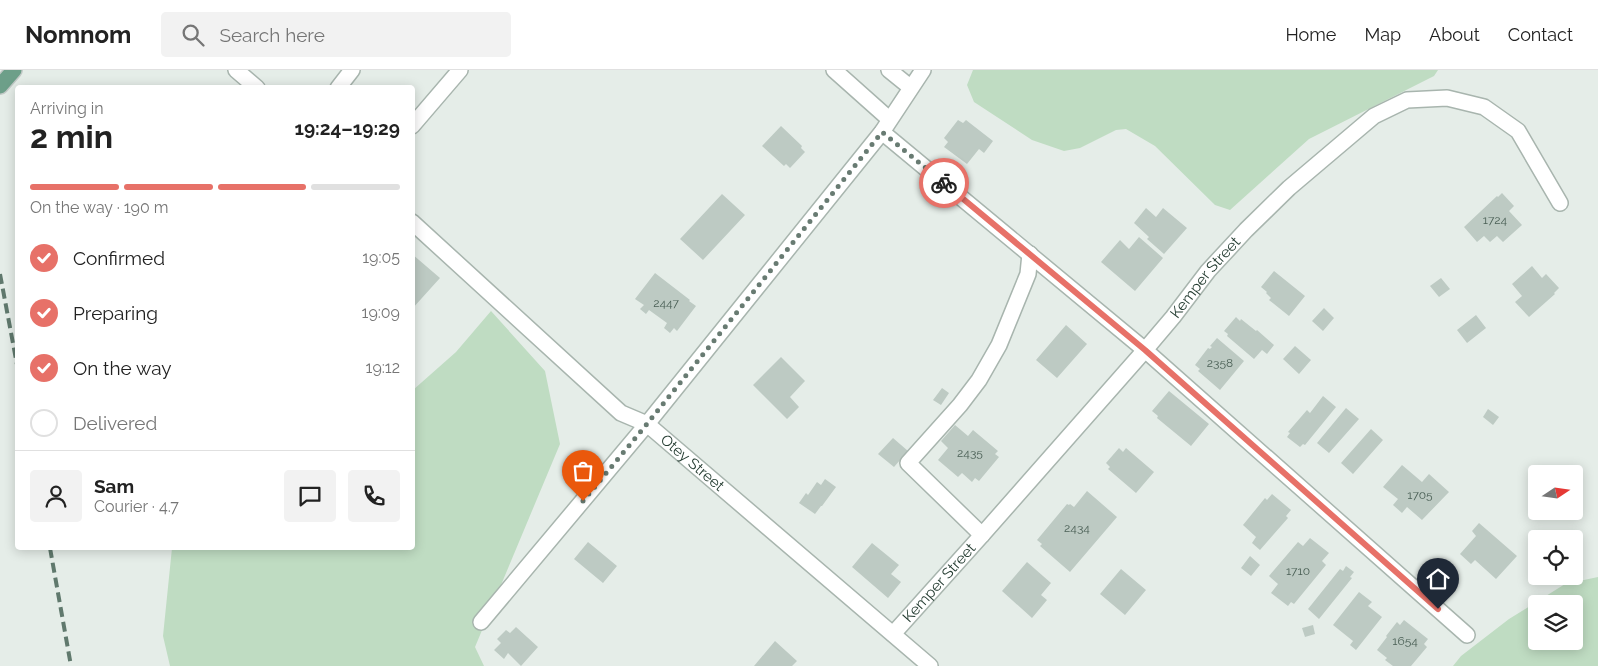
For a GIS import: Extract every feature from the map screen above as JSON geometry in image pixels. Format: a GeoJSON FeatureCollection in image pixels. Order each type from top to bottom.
{"type":"FeatureCollection","features":[{"type":"Feature","properties":{"kind":"main road"},"geometry":{"type":"LineString","coordinates":[[0,86],[14,70]]}},
{"type":"Feature","properties":{"kind":"street"},"geometry":{"type":"LineString","coordinates":[[340,85],[352,70]]}},
{"type":"Feature","properties":{"kind":"street"},"geometry":{"type":"LineString","coordinates":[[415,122],[460,70]]}},
{"type":"Feature","properties":{"kind":"street"},"geometry":{"type":"LineString","coordinates":[[834,70],[885,126],[1030,254],[1145,350],[1467,635]]}},
{"type":"Feature","properties":{"kind":"street"},"geometry":{"type":"LineString","coordinates":[[889,70],[910,87]]}},
{"type":"Feature","properties":{"kind":"street"},"geometry":{"type":"LineString","coordinates":[[481,622],[647,424],[885,126],[923,70]]}},
{"type":"Feature","properties":{"kind":"street","name":"Kemper Street"},"geometry":{"type":"LineString","coordinates":[[893,634],[1145,350],[1208,271],[1246,230],[1289,188],[1374,116],[1407,100],[1448,98],[1484,107],[1518,131],[1560,203]]}},
{"type":"Feature","properties":{"kind":"street","name":"Otey Street"},"geometry":{"type":"LineString","coordinates":[[415,225],[621,413],[647,424],[930,666]]}},
{"type":"Feature","properties":{"kind":"street"},"geometry":{"type":"LineString","coordinates":[[982,535],[908,463],[979,380],[999,344],[1028,274],[1030,254]]}},
{"type":"Feature","properties":{"kind":"green space"},"geometry":{"type":"Polygon","coordinates":[[[973,70],[1438,70],[1434,76],[1309,139],[1230,210],[1215,205],[1155,146],[1126,129],[1116,130],[1080,148],[1064,151],[1032,140],[974,102],[967,85],[973,70]]]}},
{"type":"Feature","properties":{"kind":"green space"},"geometry":{"type":"Polygon","coordinates":[[[491,311],[545,371],[560,444],[475,647],[484,666],[170,666],[163,636],[172,550],[415,550],[415,388],[456,352],[491,311]]]}},
{"type":"Feature","properties":{"kind":"green space"},"geometry":{"type":"Polygon","coordinates":[[[1598,577],[1598,666],[1453,666],[1461,656],[1509,619],[1528,607],[1528,650],[1583,650],[1583,595],[1547,595],[1563,585],[1583,585],[1583,580],[1598,577]]]}},
{"type":"Feature","properties":{"kind":"building"},"geometry":{"type":"Polygon","coordinates":[[[958,120],[963,123],[966,120],[993,141],[984,153],[979,149],[967,164],[944,147],[948,142],[944,138],[958,120]]]}},
{"type":"Feature","properties":{"kind":"building"},"geometry":{"type":"Polygon","coordinates":[[[781,126],[802,146],[801,148],[805,152],[790,168],[786,164],[784,166],[762,146],[781,126]]]}},
{"type":"Feature","properties":{"kind":"building"},"geometry":{"type":"Polygon","coordinates":[[[1502,193],[1514,206],[1509,211],[1522,225],[1503,242],[1497,236],[1490,242],[1484,236],[1477,242],[1464,227],[1502,193]]]}},
{"type":"Feature","properties":{"kind":"building"},"geometry":{"type":"Polygon","coordinates":[[[722,194],[745,215],[703,260],[680,239],[722,194]]]}},
{"type":"Feature","properties":{"kind":"building"},"geometry":{"type":"Polygon","coordinates":[[[1146,208],[1156,217],[1163,208],[1187,228],[1164,254],[1147,239],[1149,237],[1134,223],[1146,208]]]}},
{"type":"Feature","properties":{"kind":"building"},"geometry":{"type":"Polygon","coordinates":[[[1139,237],[1163,258],[1135,291],[1101,262],[1120,240],[1129,249],[1139,237]]]}},
{"type":"Feature","properties":{"kind":"building"},"geometry":{"type":"Polygon","coordinates":[[[415,257],[440,278],[415,306],[415,257]]]}},
{"type":"Feature","properties":{"kind":"building"},"geometry":{"type":"Polygon","coordinates":[[[1532,266],[1542,278],[1546,274],[1559,288],[1555,294],[1529,317],[1515,302],[1522,296],[1512,284],[1532,266]]]}},
{"type":"Feature","properties":{"kind":"building"},"geometry":{"type":"Polygon","coordinates":[[[1274,271],[1305,296],[1289,316],[1269,300],[1271,298],[1261,287],[1274,271]]]}},
{"type":"Feature","properties":{"kind":"building"},"geometry":{"type":"Polygon","coordinates":[[[655,273],[696,306],[677,331],[674,328],[670,333],[664,328],[667,323],[649,310],[646,314],[640,309],[644,305],[635,299],[655,273]]]}},
{"type":"Feature","properties":{"kind":"building"},"geometry":{"type":"Polygon","coordinates":[[[1441,278],[1450,289],[1439,297],[1430,286],[1441,278]]]}},
{"type":"Feature","properties":{"kind":"building"},"geometry":{"type":"Polygon","coordinates":[[[1324,308],[1334,318],[1323,331],[1312,321],[1324,308]]]}},
{"type":"Feature","properties":{"kind":"building"},"geometry":{"type":"Polygon","coordinates":[[[1476,315],[1486,328],[1467,343],[1457,330],[1476,315]]]}},
{"type":"Feature","properties":{"kind":"building"},"geometry":{"type":"Polygon","coordinates":[[[1236,317],[1257,330],[1274,345],[1267,354],[1262,350],[1254,359],[1227,336],[1228,334],[1224,331],[1236,317]]]}},
{"type":"Feature","properties":{"kind":"building"},"geometry":{"type":"Polygon","coordinates":[[[1066,325],[1087,344],[1057,378],[1036,360],[1066,325]]]}},
{"type":"Feature","properties":{"kind":"building"},"geometry":{"type":"Polygon","coordinates":[[[1217,338],[1244,361],[1220,390],[1198,371],[1200,369],[1195,365],[1208,348],[1212,347],[1210,346],[1217,338]]]}},
{"type":"Feature","properties":{"kind":"building"},"geometry":{"type":"Polygon","coordinates":[[[1295,346],[1311,360],[1299,374],[1283,359],[1295,346]]]}},
{"type":"Feature","properties":{"kind":"building"},"geometry":{"type":"Polygon","coordinates":[[[781,357],[805,381],[790,397],[799,407],[787,419],[753,385],[781,357]]]}},
{"type":"Feature","properties":{"kind":"building"},"geometry":{"type":"Polygon","coordinates":[[[942,388],[949,393],[941,405],[933,400],[942,388]]]}},
{"type":"Feature","properties":{"kind":"building"},"geometry":{"type":"Polygon","coordinates":[[[1169,391],[1209,424],[1191,446],[1157,418],[1158,416],[1152,411],[1169,391]]]}},
{"type":"Feature","properties":{"kind":"building"},"geometry":{"type":"Polygon","coordinates":[[[1323,396],[1336,407],[1305,445],[1303,444],[1300,447],[1287,437],[1290,433],[1288,432],[1307,410],[1310,413],[1323,396]]]}},
{"type":"Feature","properties":{"kind":"building"},"geometry":{"type":"Polygon","coordinates":[[[1346,408],[1359,419],[1329,453],[1317,443],[1346,408]]]}},
{"type":"Feature","properties":{"kind":"building"},"geometry":{"type":"Polygon","coordinates":[[[1488,409],[1499,417],[1493,425],[1483,417],[1488,409]]]}},
{"type":"Feature","properties":{"kind":"building"},"geometry":{"type":"Polygon","coordinates":[[[955,425],[968,436],[973,430],[998,451],[995,454],[999,457],[979,481],[975,478],[972,482],[962,473],[958,477],[938,460],[948,448],[941,441],[955,425]]]}},
{"type":"Feature","properties":{"kind":"building"},"geometry":{"type":"Polygon","coordinates":[[[1371,429],[1383,440],[1353,474],[1341,463],[1371,429]]]}},
{"type":"Feature","properties":{"kind":"building"},"geometry":{"type":"Polygon","coordinates":[[[893,438],[908,451],[894,467],[878,454],[893,438]]]}},
{"type":"Feature","properties":{"kind":"building"},"geometry":{"type":"Polygon","coordinates":[[[1119,448],[1123,452],[1126,448],[1154,472],[1136,493],[1108,469],[1110,467],[1106,463],[1119,448]]]}},
{"type":"Feature","properties":{"kind":"building"},"geometry":{"type":"Polygon","coordinates":[[[1402,465],[1422,482],[1429,474],[1449,492],[1422,520],[1407,507],[1402,513],[1393,505],[1398,499],[1383,487],[1402,465]]]}},
{"type":"Feature","properties":{"kind":"building"},"geometry":{"type":"Polygon","coordinates":[[[825,479],[836,487],[815,514],[799,503],[806,493],[808,495],[817,482],[821,485],[825,479]]]}},
{"type":"Feature","properties":{"kind":"building"},"geometry":{"type":"Polygon","coordinates":[[[1087,491],[1117,517],[1070,572],[1040,546],[1042,544],[1037,540],[1067,504],[1074,507],[1087,491]]]}},
{"type":"Feature","properties":{"kind":"building"},"geometry":{"type":"Polygon","coordinates":[[[1272,494],[1291,510],[1286,516],[1288,518],[1260,550],[1252,543],[1256,537],[1243,525],[1265,498],[1267,500],[1272,494]]]}},
{"type":"Feature","properties":{"kind":"building"},"geometry":{"type":"Polygon","coordinates":[[[1479,523],[1517,556],[1496,579],[1475,560],[1471,564],[1460,554],[1476,536],[1472,531],[1479,523]]]}},
{"type":"Feature","properties":{"kind":"building"},"geometry":{"type":"Polygon","coordinates":[[[1310,538],[1329,553],[1322,561],[1326,565],[1294,604],[1291,602],[1288,606],[1271,593],[1278,584],[1269,576],[1298,542],[1303,546],[1310,538]]]}},
{"type":"Feature","properties":{"kind":"building"},"geometry":{"type":"Polygon","coordinates":[[[588,542],[617,566],[603,583],[574,559],[588,542]]]}},
{"type":"Feature","properties":{"kind":"building"},"geometry":{"type":"Polygon","coordinates":[[[872,543],[899,565],[891,574],[901,582],[888,598],[852,567],[872,543]]]}},
{"type":"Feature","properties":{"kind":"building"},"geometry":{"type":"Polygon","coordinates":[[[1250,556],[1260,565],[1251,576],[1241,568],[1250,556]]]}},
{"type":"Feature","properties":{"kind":"building"},"geometry":{"type":"Polygon","coordinates":[[[1027,562],[1051,583],[1041,595],[1047,600],[1032,618],[1002,591],[1027,562]]]}},
{"type":"Feature","properties":{"kind":"building"},"geometry":{"type":"Polygon","coordinates":[[[1346,566],[1354,572],[1350,577],[1352,578],[1319,619],[1308,609],[1340,569],[1343,571],[1346,566]]]}},
{"type":"Feature","properties":{"kind":"building"},"geometry":{"type":"Polygon","coordinates":[[[1121,569],[1146,590],[1125,615],[1100,594],[1121,569]]]}},
{"type":"Feature","properties":{"kind":"building"},"geometry":{"type":"Polygon","coordinates":[[[1359,592],[1372,602],[1368,606],[1382,617],[1356,650],[1350,645],[1353,641],[1333,625],[1359,592]]]}},
{"type":"Feature","properties":{"kind":"building"},"geometry":{"type":"Polygon","coordinates":[[[1404,620],[1428,639],[1424,644],[1427,647],[1411,666],[1393,666],[1377,650],[1397,622],[1400,625],[1404,620]]]}},
{"type":"Feature","properties":{"kind":"building"},"geometry":{"type":"Polygon","coordinates":[[[1313,625],[1315,634],[1305,637],[1302,628],[1313,625]]]}},
{"type":"Feature","properties":{"kind":"building"},"geometry":{"type":"Polygon","coordinates":[[[516,627],[538,647],[521,666],[508,653],[504,659],[494,650],[501,643],[497,639],[506,630],[510,633],[516,627]]]}},
{"type":"Feature","properties":{"kind":"building"},"geometry":{"type":"Polygon","coordinates":[[[775,641],[797,661],[792,666],[754,666],[775,641]]]}},
{"type":"Feature","properties":{"kind":"railway"},"geometry":{"type":"LineString","coordinates":[[0,274],[15,354]]}},
{"type":"Feature","properties":{"kind":"railway"},"geometry":{"type":"LineString","coordinates":[[50,550],[71,666]]}},
{"type":"Feature","properties":{"kind":"way so far"},"geometry":{"type":"LineString","coordinates":[[583,501],[882,132],[944,183]]}},
{"type":"Feature","properties":{"kind":"route"},"geometry":{"type":"LineString","coordinates":[[944,183],[1145,350],[1438,609]]}}]}
